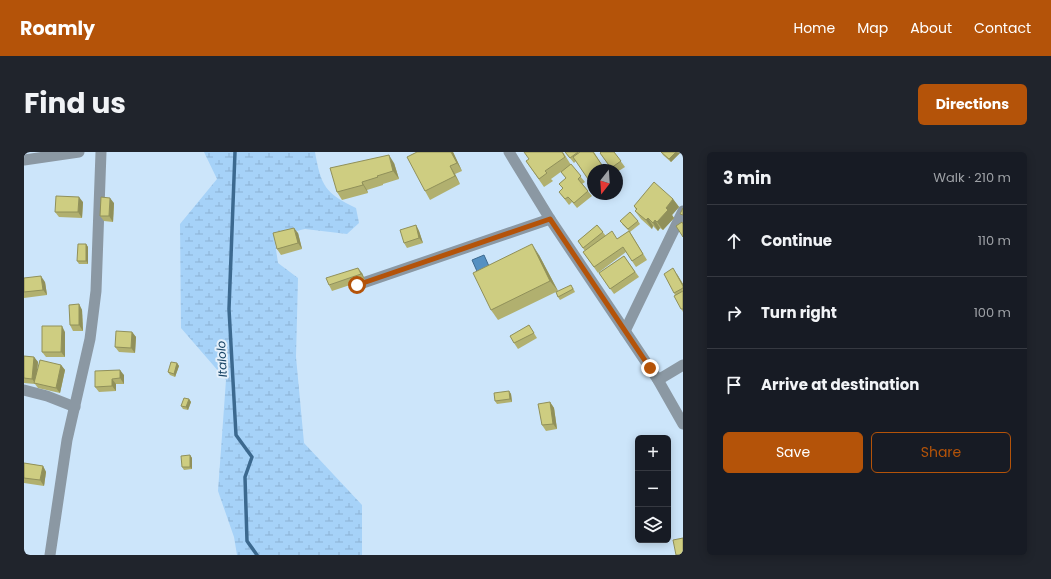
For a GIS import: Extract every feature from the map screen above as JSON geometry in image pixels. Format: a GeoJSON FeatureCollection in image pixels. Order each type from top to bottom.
{"type":"FeatureCollection","features":[{"type":"Feature","properties":{"kind":"street"},"geometry":{"type":"LineString","coordinates":[[24,160],[79,152]]}},
{"type":"Feature","properties":{"kind":"street"},"geometry":{"type":"LineString","coordinates":[[50,555],[67,440],[90,339],[96,291],[101,152]]}},
{"type":"Feature","properties":{"kind":"street"},"geometry":{"type":"LineString","coordinates":[[509,152],[550,219],[658,380],[683,424]]}},
{"type":"Feature","properties":{"kind":"street"},"geometry":{"type":"LineString","coordinates":[[625,331],[683,211]]}},
{"type":"Feature","properties":{"kind":"street"},"geometry":{"type":"LineString","coordinates":[[357,285],[550,219]]}},
{"type":"Feature","properties":{"kind":"street"},"geometry":{"type":"LineString","coordinates":[[658,380],[683,365]]}},
{"type":"Feature","properties":{"kind":"street"},"geometry":{"type":"LineString","coordinates":[[24,390],[29,390],[47,396],[74,407]]}},
{"type":"Feature","properties":{"kind":"green space"},"geometry":{"type":"Polygon","coordinates":[[[204,152],[315,152],[322,181],[326,187],[337,198],[356,208],[359,223],[347,234],[305,229],[274,236],[278,263],[298,278],[296,357],[304,443],[362,505],[362,555],[237,555],[234,537],[218,491],[226,380],[181,328],[180,224],[217,179],[204,152]]]}},
{"type":"Feature","properties":{"kind":"shaded area"},"geometry":{"type":"Polygon","coordinates":[[[484,255],[492,273],[480,278],[472,260],[484,255]]]}},
{"type":"Feature","properties":{"kind":"building"},"geometry":{"type":"Polygon","coordinates":[[[417,152],[451,152],[457,163],[450,166],[455,176],[425,191],[407,157],[417,152]]]}},
{"type":"Feature","properties":{"kind":"building"},"geometry":{"type":"Polygon","coordinates":[[[524,152],[562,152],[565,157],[545,171],[547,173],[539,179],[526,161],[529,159],[524,152]]]}},
{"type":"Feature","properties":{"kind":"building"},"geometry":{"type":"Polygon","coordinates":[[[565,152],[578,152],[570,158],[565,152]]]}},
{"type":"Feature","properties":{"kind":"building"},"geometry":{"type":"Polygon","coordinates":[[[580,152],[593,152],[601,164],[587,164],[587,178],[573,157],[580,152]]]}},
{"type":"Feature","properties":{"kind":"building"},"geometry":{"type":"Polygon","coordinates":[[[614,152],[621,161],[617,164],[608,164],[600,153],[614,152]]]}},
{"type":"Feature","properties":{"kind":"building"},"geometry":{"type":"Polygon","coordinates":[[[661,152],[676,152],[669,159],[661,152]]]}},
{"type":"Feature","properties":{"kind":"building"},"geometry":{"type":"Polygon","coordinates":[[[389,155],[393,171],[362,182],[363,185],[337,192],[330,168],[389,155]]]}},
{"type":"Feature","properties":{"kind":"building"},"geometry":{"type":"Polygon","coordinates":[[[571,164],[581,176],[578,179],[587,190],[587,192],[574,203],[568,197],[565,199],[559,192],[563,188],[559,184],[566,178],[561,172],[571,164]]]}},
{"type":"Feature","properties":{"kind":"building"},"geometry":{"type":"Polygon","coordinates":[[[654,182],[673,199],[666,208],[668,210],[657,222],[655,220],[653,223],[648,218],[646,220],[635,211],[637,209],[634,206],[654,182]]]}},
{"type":"Feature","properties":{"kind":"building"},"geometry":{"type":"Polygon","coordinates":[[[56,196],[79,197],[78,212],[55,212],[56,196]]]}},
{"type":"Feature","properties":{"kind":"building"},"geometry":{"type":"Polygon","coordinates":[[[101,197],[110,198],[109,216],[100,216],[101,197]]]}},
{"type":"Feature","properties":{"kind":"building"},"geometry":{"type":"Polygon","coordinates":[[[683,208],[683,215],[680,214],[683,208]]]}},
{"type":"Feature","properties":{"kind":"building"},"geometry":{"type":"Polygon","coordinates":[[[630,212],[638,221],[628,229],[620,221],[630,212]]]}},
{"type":"Feature","properties":{"kind":"building"},"geometry":{"type":"Polygon","coordinates":[[[682,222],[683,224],[683,237],[676,226],[682,222]]]}},
{"type":"Feature","properties":{"kind":"building"},"geometry":{"type":"Polygon","coordinates":[[[416,225],[419,238],[404,243],[400,230],[416,225]]]}},
{"type":"Feature","properties":{"kind":"building"},"geometry":{"type":"Polygon","coordinates":[[[597,225],[603,232],[583,248],[578,241],[597,225]]]}},
{"type":"Feature","properties":{"kind":"building"},"geometry":{"type":"Polygon","coordinates":[[[294,228],[298,243],[277,249],[273,233],[294,228]]]}},
{"type":"Feature","properties":{"kind":"building"},"geometry":{"type":"Polygon","coordinates":[[[612,231],[617,239],[629,231],[643,254],[632,261],[623,247],[594,267],[583,252],[612,231]]]}},
{"type":"Feature","properties":{"kind":"building"},"geometry":{"type":"Polygon","coordinates":[[[78,244],[86,244],[86,261],[77,261],[78,244]]]}},
{"type":"Feature","properties":{"kind":"building"},"geometry":{"type":"Polygon","coordinates":[[[532,244],[550,281],[491,310],[473,273],[532,244]]]}},
{"type":"Feature","properties":{"kind":"building"},"geometry":{"type":"Polygon","coordinates":[[[624,256],[635,272],[610,289],[599,273],[624,256]]]}},
{"type":"Feature","properties":{"kind":"building"},"geometry":{"type":"Polygon","coordinates":[[[358,268],[361,274],[329,285],[326,278],[358,268]]]}},
{"type":"Feature","properties":{"kind":"building"},"geometry":{"type":"Polygon","coordinates":[[[673,268],[683,286],[683,288],[674,293],[664,274],[673,268]]]}},
{"type":"Feature","properties":{"kind":"building"},"geometry":{"type":"Polygon","coordinates":[[[41,276],[43,290],[24,292],[24,278],[41,276]]]}},
{"type":"Feature","properties":{"kind":"building"},"geometry":{"type":"Polygon","coordinates":[[[571,285],[573,289],[558,297],[556,292],[571,285]]]}},
{"type":"Feature","properties":{"kind":"building"},"geometry":{"type":"Polygon","coordinates":[[[683,291],[683,309],[681,309],[674,296],[683,291]]]}},
{"type":"Feature","properties":{"kind":"building"},"geometry":{"type":"Polygon","coordinates":[[[79,304],[79,325],[70,325],[69,305],[79,304]]]}},
{"type":"Feature","properties":{"kind":"building"},"geometry":{"type":"Polygon","coordinates":[[[529,325],[534,333],[514,343],[510,336],[529,325]]]}},
{"type":"Feature","properties":{"kind":"building"},"geometry":{"type":"Polygon","coordinates":[[[42,326],[62,326],[61,352],[42,352],[42,326]]]}},
{"type":"Feature","properties":{"kind":"building"},"geometry":{"type":"Polygon","coordinates":[[[116,331],[132,332],[131,348],[115,347],[116,331]]]}},
{"type":"Feature","properties":{"kind":"building"},"geometry":{"type":"Polygon","coordinates":[[[24,356],[34,357],[32,379],[24,378],[24,356]]]}},
{"type":"Feature","properties":{"kind":"building"},"geometry":{"type":"Polygon","coordinates":[[[40,360],[61,365],[56,388],[34,383],[40,360]]]}},
{"type":"Feature","properties":{"kind":"building"},"geometry":{"type":"Polygon","coordinates":[[[171,362],[177,363],[174,374],[168,372],[171,362]]]}},
{"type":"Feature","properties":{"kind":"building"},"geometry":{"type":"Polygon","coordinates":[[[120,370],[120,378],[112,379],[112,386],[95,387],[95,371],[120,370]]]}},
{"type":"Feature","properties":{"kind":"building"},"geometry":{"type":"Polygon","coordinates":[[[509,391],[510,399],[495,401],[494,393],[509,391]]]}},
{"type":"Feature","properties":{"kind":"building"},"geometry":{"type":"Polygon","coordinates":[[[184,398],[189,399],[186,407],[181,406],[184,398]]]}},
{"type":"Feature","properties":{"kind":"building"},"geometry":{"type":"Polygon","coordinates":[[[550,402],[553,424],[542,425],[538,404],[550,402]]]}},
{"type":"Feature","properties":{"kind":"building"},"geometry":{"type":"Polygon","coordinates":[[[190,455],[190,467],[182,467],[181,456],[190,455]]]}},
{"type":"Feature","properties":{"kind":"building"},"geometry":{"type":"Polygon","coordinates":[[[24,463],[43,466],[40,480],[24,478],[24,463]]]}},
{"type":"Feature","properties":{"kind":"building"},"geometry":{"type":"Polygon","coordinates":[[[683,538],[683,554],[676,555],[673,540],[683,538]]]}},
{"type":"Feature","properties":{"kind":"waterway","name":"Italolo"},"geometry":{"type":"LineString","coordinates":[[235,152],[229,309],[236,435],[252,457],[245,477],[247,541],[257,555]]}},
{"type":"Feature","properties":{"kind":"route"},"geometry":{"type":"LineString","coordinates":[[357,285],[550,219],[650,368]]}}]}
